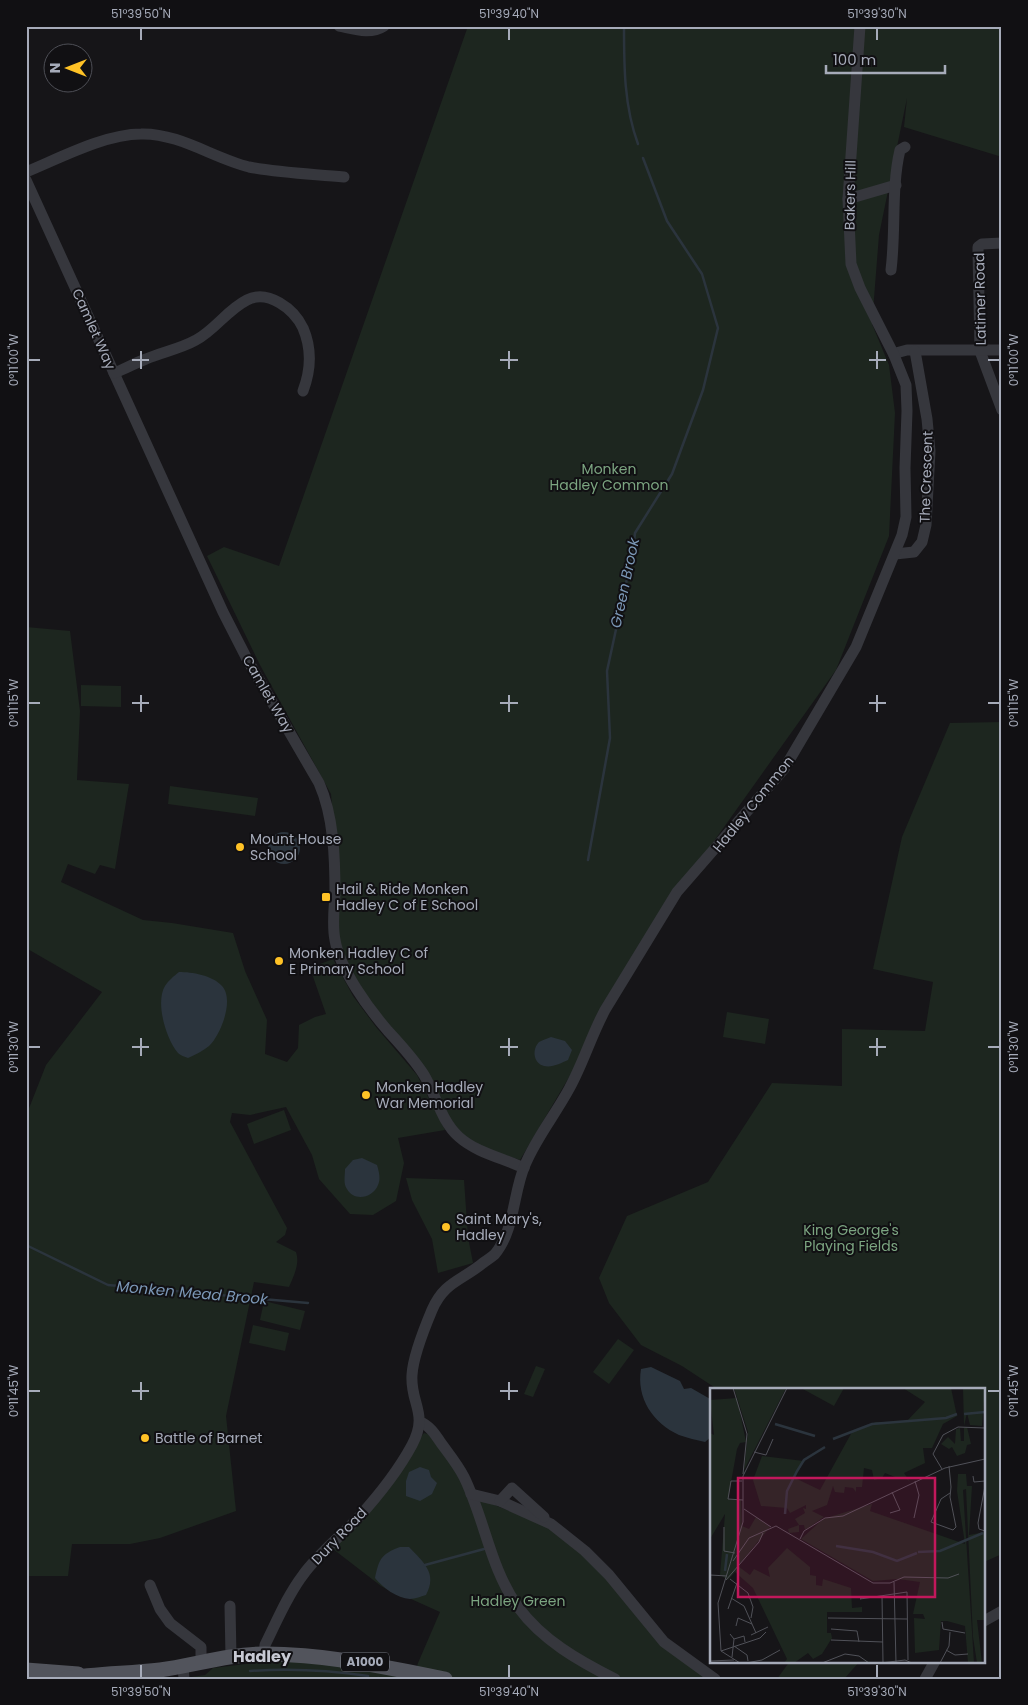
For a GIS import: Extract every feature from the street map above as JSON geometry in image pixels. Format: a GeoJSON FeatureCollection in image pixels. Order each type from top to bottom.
{"type":"FeatureCollection","features":[{"type":"Feature","properties":{"kind":"main road","name":"A1000"},"geometry":{"type":"LineString","coordinates":[[65,1679],[87,1675],[154,1670],[184,1672],[201,1661],[264,1654],[356,1661],[445,1679]]}},
{"type":"Feature","properties":{"kind":"main road","name":"A1000"},"geometry":{"type":"LineString","coordinates":[[26,1670],[61,1671],[87,1675]]}},
{"type":"Feature","properties":{"kind":"main road"},"geometry":{"type":"LineString","coordinates":[[26,1678],[37,1679]]}},
{"type":"Feature","properties":{"kind":"street"},"geometry":{"type":"LineString","coordinates":[[339,26],[365,31],[374,31],[384,26]]}},
{"type":"Feature","properties":{"kind":"street","name":"Bakers Hill"},"geometry":{"type":"LineString","coordinates":[[860,26],[848,199],[851,264],[860,288],[894,355]]}},
{"type":"Feature","properties":{"kind":"street"},"geometry":{"type":"LineString","coordinates":[[26,172],[109,139],[141,134],[166,136],[223,159],[249,167],[344,177]]}},
{"type":"Feature","properties":{"kind":"street"},"geometry":{"type":"LineString","coordinates":[[891,270],[899,156],[900,150],[905,147]]}},
{"type":"Feature","properties":{"kind":"street","name":"Camlet Way"},"geometry":{"type":"LineString","coordinates":[[26,180],[222,612],[325,797],[334,870],[333,923],[335,939],[347,970],[362,996],[411,1056],[423,1074],[444,1118],[454,1132],[466,1143],[479,1150],[524,1168]]}},
{"type":"Feature","properties":{"kind":"street"},"geometry":{"type":"LineString","coordinates":[[848,199],[896,185]]}},
{"type":"Feature","properties":{"kind":"street","name":"Latimer Road"},"geometry":{"type":"LineString","coordinates":[[1002,244],[980,244],[978,250],[980,351],[1002,410]]}},
{"type":"Feature","properties":{"kind":"street"},"geometry":{"type":"LineString","coordinates":[[114,373],[198,339],[248,299],[271,298],[289,310],[304,330],[310,368],[303,391]]}},
{"type":"Feature","properties":{"kind":"street"},"geometry":{"type":"LineString","coordinates":[[894,355],[900,351],[1002,350]]}},
{"type":"Feature","properties":{"kind":"street","name":"The Crescent"},"geometry":{"type":"LineString","coordinates":[[895,554],[914,552],[922,542],[926,517],[930,451],[916,351]]}},
{"type":"Feature","properties":{"kind":"street","name":"Hadley Common"},"geometry":{"type":"LineString","coordinates":[[420,1422],[419,1409],[412,1383],[412,1373],[436,1299],[445,1288],[495,1254],[512,1217],[524,1168],[531,1151],[575,1078],[605,1010],[668,905],[687,880],[735,828],[784,770],[856,647],[895,554],[906,517],[906,385],[894,355]]}},
{"type":"Feature","properties":{"kind":"street"},"geometry":{"type":"LineString","coordinates":[[420,1422],[429,1427],[464,1476],[503,1584],[519,1609],[537,1629],[558,1646],[615,1679]]}},
{"type":"Feature","properties":{"kind":"street","name":"Dury Road"},"geometry":{"type":"LineString","coordinates":[[264,1654],[265,1645],[294,1587],[325,1549],[358,1518],[382,1489],[412,1444],[420,1422]]}},
{"type":"Feature","properties":{"kind":"street"},"geometry":{"type":"LineString","coordinates":[[500,1501],[512,1488],[551,1524],[585,1550],[609,1575],[664,1642],[716,1679]]}},
{"type":"Feature","properties":{"kind":"street"},"geometry":{"type":"LineString","coordinates":[[471,1494],[500,1501],[551,1524]]}},
{"type":"Feature","properties":{"kind":"street"},"geometry":{"type":"LineString","coordinates":[[150,1585],[160,1609],[170,1623],[201,1646],[201,1661]]}},
{"type":"Feature","properties":{"kind":"street"},"geometry":{"type":"LineString","coordinates":[[230,1606],[231,1657]]}},
{"type":"Feature","properties":{"kind":"street"},"geometry":{"type":"LineString","coordinates":[[986,1620],[1002,1612]]}},
{"type":"Feature","properties":{"kind":"street"},"geometry":{"type":"LineString","coordinates":[[925,1679],[934,1662]]}},
{"type":"Feature","properties":{"kind":"green space","name":"Monken Hadley Common"},"geometry":{"type":"Polygon","coordinates":[[[468,26],[1002,26],[1002,157],[904,127],[907,98],[879,235],[872,324],[889,365],[895,413],[889,536],[836,670],[684,883],[520,1160],[486,1149],[459,1132],[367,997],[351,970],[342,949],[338,933],[337,865],[331,794],[260,665],[207,556],[224,547],[279,566],[468,26]]]}},
{"type":"Feature","properties":{"kind":"green space"},"geometry":{"type":"Polygon","coordinates":[[[26,627],[70,631],[80,711],[77,780],[129,784],[115,869],[100,865],[95,874],[68,864],[61,882],[143,920],[233,933],[245,971],[267,1020],[265,1054],[287,1062],[298,1048],[299,1025],[326,1014],[311,971],[315,966],[333,959],[353,996],[376,1027],[417,1075],[445,1130],[398,1138],[404,1163],[396,1201],[373,1215],[350,1214],[319,1179],[312,1155],[286,1107],[250,1115],[232,1113],[230,1122],[287,1228],[285,1235],[276,1242],[296,1252],[297,1256],[296,1270],[289,1287],[254,1282],[226,1416],[236,1511],[160,1538],[130,1544],[72,1544],[68,1576],[26,1576],[26,1116],[46,1065],[102,992],[26,948],[26,627]]]}},
{"type":"Feature","properties":{"kind":"green space"},"geometry":{"type":"Polygon","coordinates":[[[81,685],[121,686],[121,707],[81,706],[81,685]]]}},
{"type":"Feature","properties":{"kind":"green space","name":"King George's Playing Fields"},"geometry":{"type":"Polygon","coordinates":[[[1002,722],[1002,1554],[986,1561],[986,1388],[715,1388],[682,1366],[641,1345],[609,1303],[599,1278],[627,1216],[708,1182],[772,1083],[842,1086],[842,1029],[925,1031],[933,982],[873,969],[902,837],[950,723],[1002,722]]]}},
{"type":"Feature","properties":{"kind":"green space"},"geometry":{"type":"Polygon","coordinates":[[[170,786],[258,798],[255,816],[168,804],[170,786]]]}},
{"type":"Feature","properties":{"kind":"green space"},"geometry":{"type":"Polygon","coordinates":[[[727,1012],[769,1019],[765,1044],[723,1037],[727,1012]]]}},
{"type":"Feature","properties":{"kind":"green space"},"geometry":{"type":"Polygon","coordinates":[[[284,1110],[291,1130],[254,1144],[247,1124],[284,1110]]]}},
{"type":"Feature","properties":{"kind":"green space"},"geometry":{"type":"Polygon","coordinates":[[[406,1178],[464,1180],[468,1237],[473,1263],[438,1273],[432,1239],[412,1200],[406,1178]]]}},
{"type":"Feature","properties":{"kind":"green space"},"geometry":{"type":"Polygon","coordinates":[[[264,1301],[305,1311],[300,1330],[260,1320],[264,1301]]]}},
{"type":"Feature","properties":{"kind":"green space"},"geometry":{"type":"Polygon","coordinates":[[[253,1325],[289,1333],[285,1351],[249,1343],[253,1325]]]}},
{"type":"Feature","properties":{"kind":"green space"},"geometry":{"type":"Polygon","coordinates":[[[618,1339],[634,1350],[609,1384],[593,1372],[618,1339]]]}},
{"type":"Feature","properties":{"kind":"green space"},"geometry":{"type":"Polygon","coordinates":[[[536,1366],[545,1369],[533,1397],[524,1394],[536,1366]]]}},
{"type":"Feature","properties":{"kind":"green space","name":"Hadley Green"},"geometry":{"type":"Polygon","coordinates":[[[424,1433],[428,1434],[480,1499],[549,1527],[585,1554],[615,1588],[710,1679],[190,1679],[191,1677],[205,1675],[213,1668],[262,1662],[316,1662],[414,1677],[440,1612],[397,1595],[381,1586],[333,1549],[424,1433]]]}},
{"type":"Feature","properties":{"kind":"green space"},"geometry":{"type":"Polygon","coordinates":[[[789,1662],[859,1662],[844,1679],[777,1679],[789,1662]]]}},
{"type":"Feature","properties":{"kind":"shaded area"},"geometry":{"type":"Polygon","coordinates":[[[284,832],[290,833],[295,837],[299,842],[299,854],[295,859],[290,863],[284,864],[278,863],[273,859],[269,854],[268,848],[269,842],[273,837],[278,833],[284,832]]]}},
{"type":"Feature","properties":{"kind":"shaded area"},"geometry":{"type":"Polygon","coordinates":[[[179,972],[213,979],[226,992],[227,1000],[224,1018],[218,1034],[204,1050],[188,1058],[179,1054],[174,1047],[166,1030],[162,1011],[161,1001],[165,986],[179,972]]]}},
{"type":"Feature","properties":{"kind":"shaded area"},"geometry":{"type":"Polygon","coordinates":[[[551,1037],[565,1041],[572,1050],[568,1060],[553,1066],[544,1066],[536,1059],[535,1048],[539,1042],[551,1037]]]}},
{"type":"Feature","properties":{"kind":"shaded area"},"geometry":{"type":"Polygon","coordinates":[[[362,1158],[377,1165],[379,1180],[376,1189],[372,1193],[359,1197],[350,1193],[346,1187],[345,1169],[353,1160],[362,1158]]]}},
{"type":"Feature","properties":{"kind":"shaded area"},"geometry":{"type":"Polygon","coordinates":[[[651,1367],[680,1381],[684,1389],[691,1388],[710,1399],[710,1438],[705,1442],[682,1436],[661,1424],[648,1408],[644,1399],[640,1380],[641,1369],[651,1367]]]}},
{"type":"Feature","properties":{"kind":"shaded area"},"geometry":{"type":"Polygon","coordinates":[[[420,1467],[429,1470],[431,1477],[437,1483],[432,1494],[420,1501],[406,1496],[406,1481],[409,1472],[420,1467]]]}},
{"type":"Feature","properties":{"kind":"shaded area"},"geometry":{"type":"Polygon","coordinates":[[[400,1547],[409,1547],[427,1568],[430,1580],[426,1595],[410,1599],[400,1597],[386,1589],[375,1578],[382,1558],[400,1547]]]}},
{"type":"Feature","properties":{"kind":"waterway","name":"Green Brook"},"geometry":{"type":"LineString","coordinates":[[624,26],[627,101],[638,144]]}},
{"type":"Feature","properties":{"kind":"waterway","name":"Green Brook"},"geometry":{"type":"LineString","coordinates":[[588,860],[610,738],[607,671],[633,551],[635,533],[672,474],[703,390],[718,328],[702,274],[667,221],[643,158]]}},
{"type":"Feature","properties":{"kind":"waterway","name":"Monken Mead Brook"},"geometry":{"type":"LineString","coordinates":[[26,1245],[108,1285],[308,1303]]}},
{"type":"Feature","properties":{"kind":"waterway"},"geometry":{"type":"LineString","coordinates":[[425,1565],[484,1549]]}},
{"type":"Feature","properties":{"kind":"waterway"},"geometry":{"type":"LineString","coordinates":[[250,1671],[309,1670],[368,1676]]}},
{"type":"Feature","properties":{"kind":"waterway"},"geometry":{"type":"LineString","coordinates":[[378,1678],[382,1679]]}},
{"type":"Feature","properties":{"kind":"place","name":"Mount House School"},"geometry":{"type":"Point","coordinates":[240,847]}},
{"type":"Feature","properties":{"kind":"place","name":"Hail & Ride Monken Hadley C of E School"},"geometry":{"type":"Point","coordinates":[326,897]}},
{"type":"Feature","properties":{"kind":"place","name":"Monken Hadley C of E Primary School"},"geometry":{"type":"Point","coordinates":[279,961]}},
{"type":"Feature","properties":{"kind":"place","name":"Monken Hadley War Memorial"},"geometry":{"type":"Point","coordinates":[366,1095]}},
{"type":"Feature","properties":{"kind":"place","name":"Saint Mary's, Hadley"},"geometry":{"type":"Point","coordinates":[446,1227]}},
{"type":"Feature","properties":{"kind":"place","name":"Battle of Barnet"},"geometry":{"type":"Point","coordinates":[145,1438]}},
{"type":"Feature","properties":{"kind":"district","name":"Hadley"},"geometry":{"type":"Point","coordinates":[262,1656]}}]}
